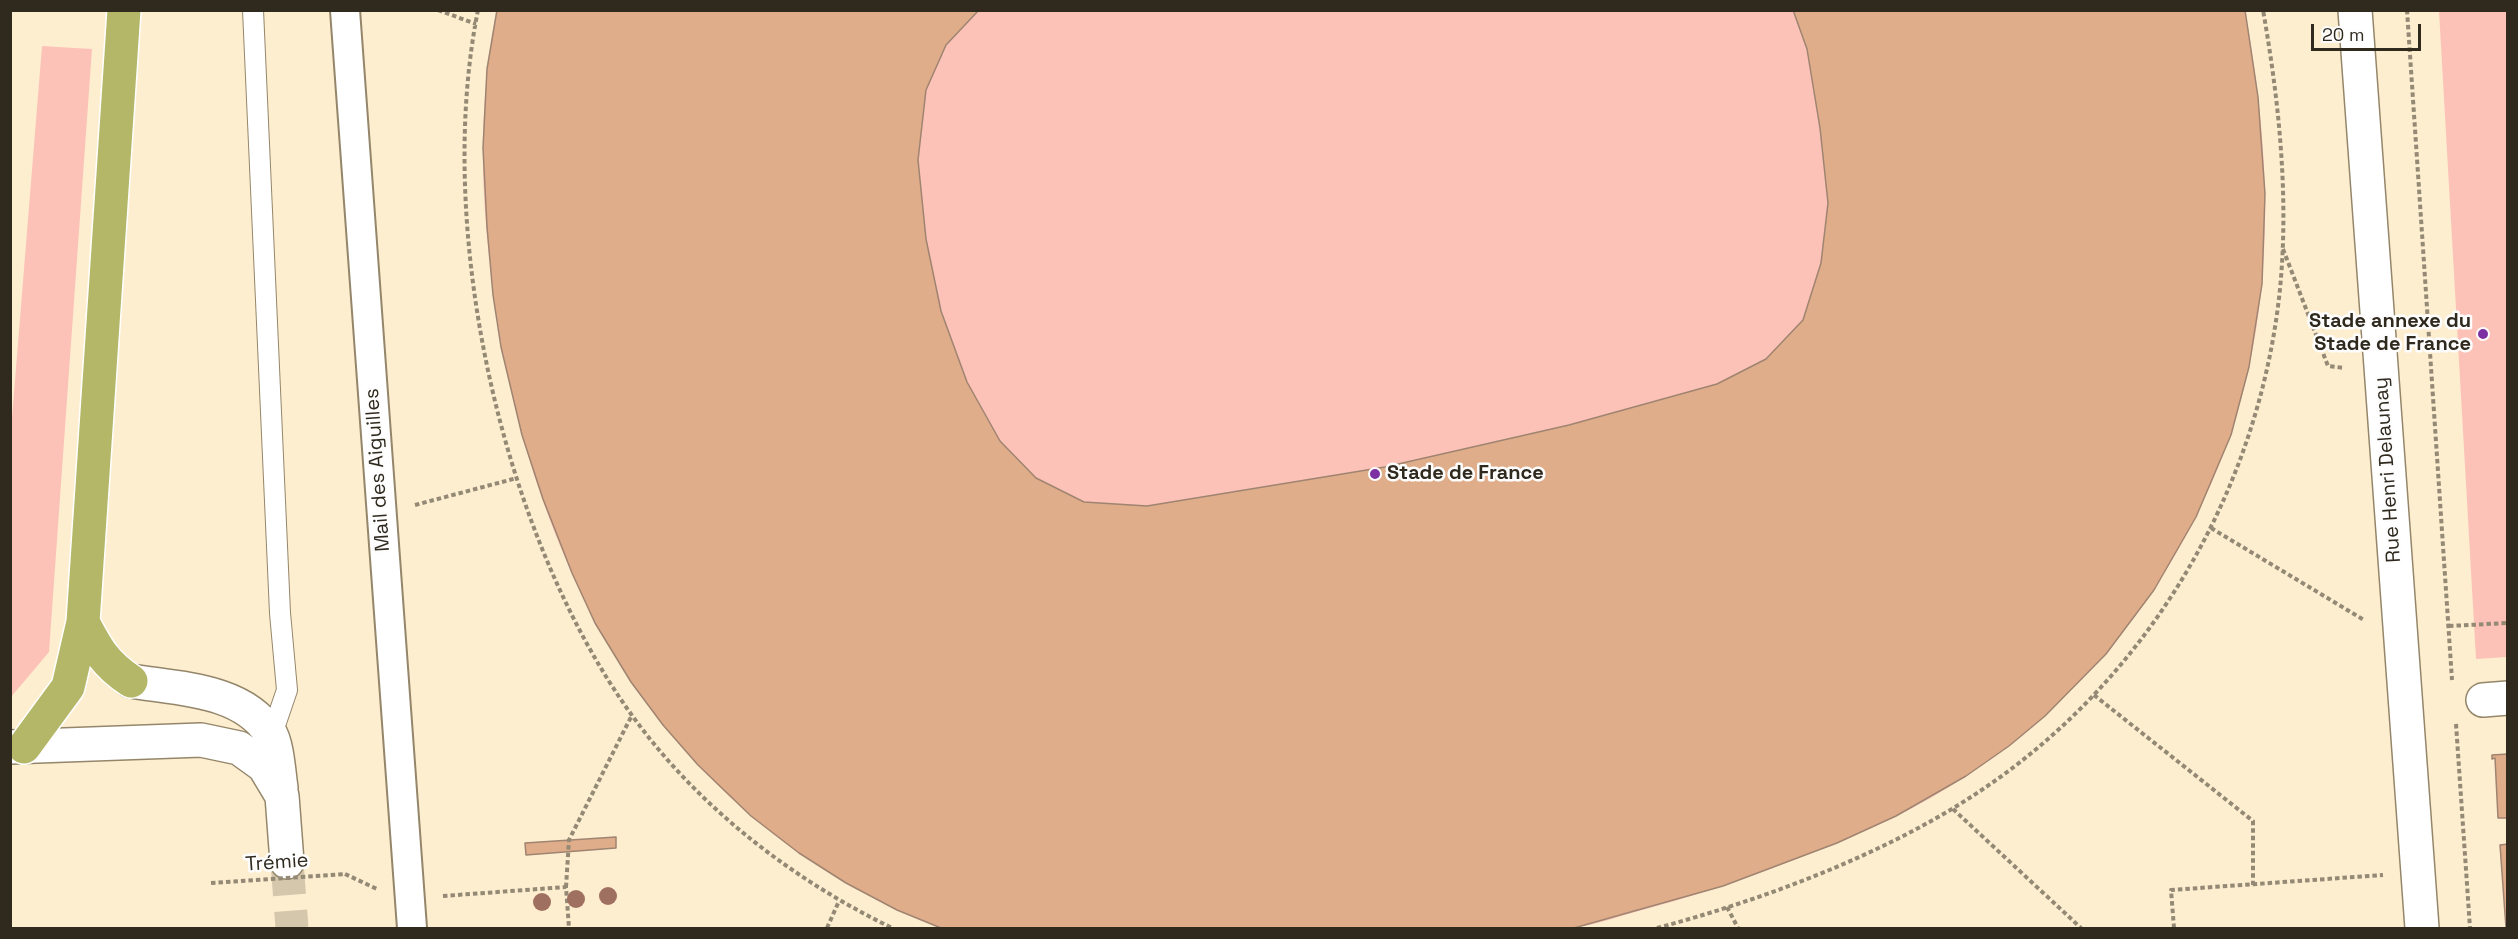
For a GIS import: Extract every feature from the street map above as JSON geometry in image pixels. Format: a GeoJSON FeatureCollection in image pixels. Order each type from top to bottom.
{"type":"FeatureCollection","features":[{"type":"Feature","properties":{"kind":"highway"},"geometry":{"type":"LineString","coordinates":[[17,747],[68,687],[83,622],[123,10]]}},
{"type":"Feature","properties":{"kind":"highway"},"geometry":{"type":"LineString","coordinates":[[83,622],[97,649],[112,668],[131,681]]}},
{"type":"Feature","properties":{"kind":"street","name":"Mail des Aiguilles"},"geometry":{"type":"LineString","coordinates":[[345,10],[412,928]]}},
{"type":"Feature","properties":{"kind":"street","name":"Rue Henri Delaunay"},"geometry":{"type":"LineString","coordinates":[[2355,10],[2422,928]]}},
{"type":"Feature","properties":{"kind":"street"},"geometry":{"type":"LineString","coordinates":[[131,681],[220,697],[245,707],[272,734],[282,796],[286,862]]}},
{"type":"Feature","properties":{"kind":"street"},"geometry":{"type":"LineString","coordinates":[[17,747],[201,740],[239,748],[264,766],[282,796]]}},
{"type":"Feature","properties":{"kind":"lane"},"geometry":{"type":"LineString","coordinates":[[253,10],[280,613],[287,690],[272,734]]}},
{"type":"Feature","properties":{"kind":"path"},"geometry":{"type":"LineString","coordinates":[[438,10],[476,24]]}},
{"type":"Feature","properties":{"kind":"path"},"geometry":{"type":"LineString","coordinates":[[478,10],[469,69],[466,122],[470,250],[484,351],[517,478],[550,570],[579,632],[632,715],[685,779],[740,831],[790,870],[839,901],[892,928]]}},
{"type":"Feature","properties":{"kind":"path"},"geometry":{"type":"LineString","coordinates":[[1657,928],[1727,907],[1876,849],[1953,809],[2018,764],[2055,733],[2094,695],[2140,642],[2168,603],[2211,528],[2237,469],[2265,380],[2278,308],[2282,245],[2280,147],[2272,67],[2263,10]]}},
{"type":"Feature","properties":{"kind":"path"},"geometry":{"type":"LineString","coordinates":[[2407,10],[2453,684]]}},
{"type":"Feature","properties":{"kind":"path"},"geometry":{"type":"LineString","coordinates":[[2282,245],[2328,366],[2350,368]]}},
{"type":"Feature","properties":{"kind":"path"},"geometry":{"type":"LineString","coordinates":[[381,509],[426,503],[517,478]]}},
{"type":"Feature","properties":{"kind":"path"},"geometry":{"type":"LineString","coordinates":[[2211,528],[2367,622]]}},
{"type":"Feature","properties":{"kind":"path"},"geometry":{"type":"LineString","coordinates":[[2449,626],[2508,622]]}},
{"type":"Feature","properties":{"kind":"path"},"geometry":{"type":"LineString","coordinates":[[2094,695],[2253,821],[2253,885]]}},
{"type":"Feature","properties":{"kind":"path"},"geometry":{"type":"LineString","coordinates":[[569,928],[566,887],[569,840],[632,715]]}},
{"type":"Feature","properties":{"kind":"path"},"geometry":{"type":"LineString","coordinates":[[2455,719],[2470,928]]}},
{"type":"Feature","properties":{"kind":"path"},"geometry":{"type":"LineString","coordinates":[[1953,809],[2081,928]]}},
{"type":"Feature","properties":{"kind":"path","name":"Trémie"},"geometry":{"type":"LineString","coordinates":[[211,883],[345,874]]}},
{"type":"Feature","properties":{"kind":"path"},"geometry":{"type":"LineString","coordinates":[[2174,928],[2171,890],[2390,874]]}},
{"type":"Feature","properties":{"kind":"path"},"geometry":{"type":"LineString","coordinates":[[410,898],[566,887]]}},
{"type":"Feature","properties":{"kind":"path"},"geometry":{"type":"LineString","coordinates":[[827,928],[839,901]]}},
{"type":"Feature","properties":{"kind":"path"},"geometry":{"type":"LineString","coordinates":[[1727,907],[1738,928]]}},
{"type":"Feature","properties":{"kind":"shaded area","name":"Stade de France"},"geometry":{"type":"Polygon","coordinates":[[[497,11],[2245,11],[2261,122],[2265,197],[2263,272],[2246,382],[2224,452],[2195,519],[2158,583],[2115,642],[2065,696],[2010,745],[1949,787],[1891,819],[1852,837],[1714,889],[1586,926],[1571,928],[941,928],[862,891],[790,847],[727,794],[672,735],[624,669],[584,597],[550,520],[523,438],[491,271],[486,228],[483,140],[485,97],[497,11]]]}},
{"type":"Feature","properties":{"kind":"shaded area","name":"Stade annexe du Stade de France"},"geometry":{"type":"Polygon","coordinates":[[[2439,11],[2507,11],[2507,657],[2476,659],[2439,11]]]}},
{"type":"Feature","properties":{"kind":"shaded area"},"geometry":{"type":"Polygon","coordinates":[[[42,46],[92,49],[49,652],[11,697],[11,430],[42,46]]]}},
{"type":"Feature","properties":{"kind":"building","name":"Stade de France"},"geometry":{"type":"Polygon","coordinates":[[[497,10],[979,10],[946,45],[926,90],[918,160],[926,239],[941,311],[967,382],[1000,441],[1036,478],[1084,502],[1147,506],[1385,467],[1569,425],[1717,384],[1766,359],[1803,320],[1821,263],[1828,203],[1820,128],[1807,49],[1793,10],[2245,10],[2258,97],[2265,194],[2262,284],[2249,367],[2231,435],[2196,517],[2154,590],[2106,654],[2045,716],[2009,746],[1966,776],[1896,816],[1837,843],[1723,886],[1574,928],[941,928],[897,910],[846,883],[799,853],[751,816],[698,765],[663,725],[631,682],[595,623],[572,573],[543,499],[522,435],[501,347],[493,295],[483,148],[487,69],[497,10]]]}},
{"type":"Feature","properties":{"kind":"building"},"geometry":{"type":"Polygon","coordinates":[[[2508,754],[2508,818],[2498,818],[2495,758],[2492,759],[2492,755],[2508,754]]]}},
{"type":"Feature","properties":{"kind":"building"},"geometry":{"type":"Polygon","coordinates":[[[616,837],[616,848],[526,855],[525,843],[616,837]]]}},
{"type":"Feature","properties":{"kind":"building"},"geometry":{"type":"Polygon","coordinates":[[[2508,844],[2508,928],[2506,928],[2500,845],[2508,844]]]}},
{"type":"Feature","properties":{"kind":"tunnel"},"geometry":{"type":"LineString","coordinates":[[287,862],[292,928]]}},
{"type":"Feature","properties":{"kind":"place","name":"Stade annexe du Stade de France"},"geometry":{"type":"Point","coordinates":[2483,334]}},
{"type":"Feature","properties":{"kind":"place","name":"Stade de France"},"geometry":{"type":"Point","coordinates":[1375,474]}}]}
